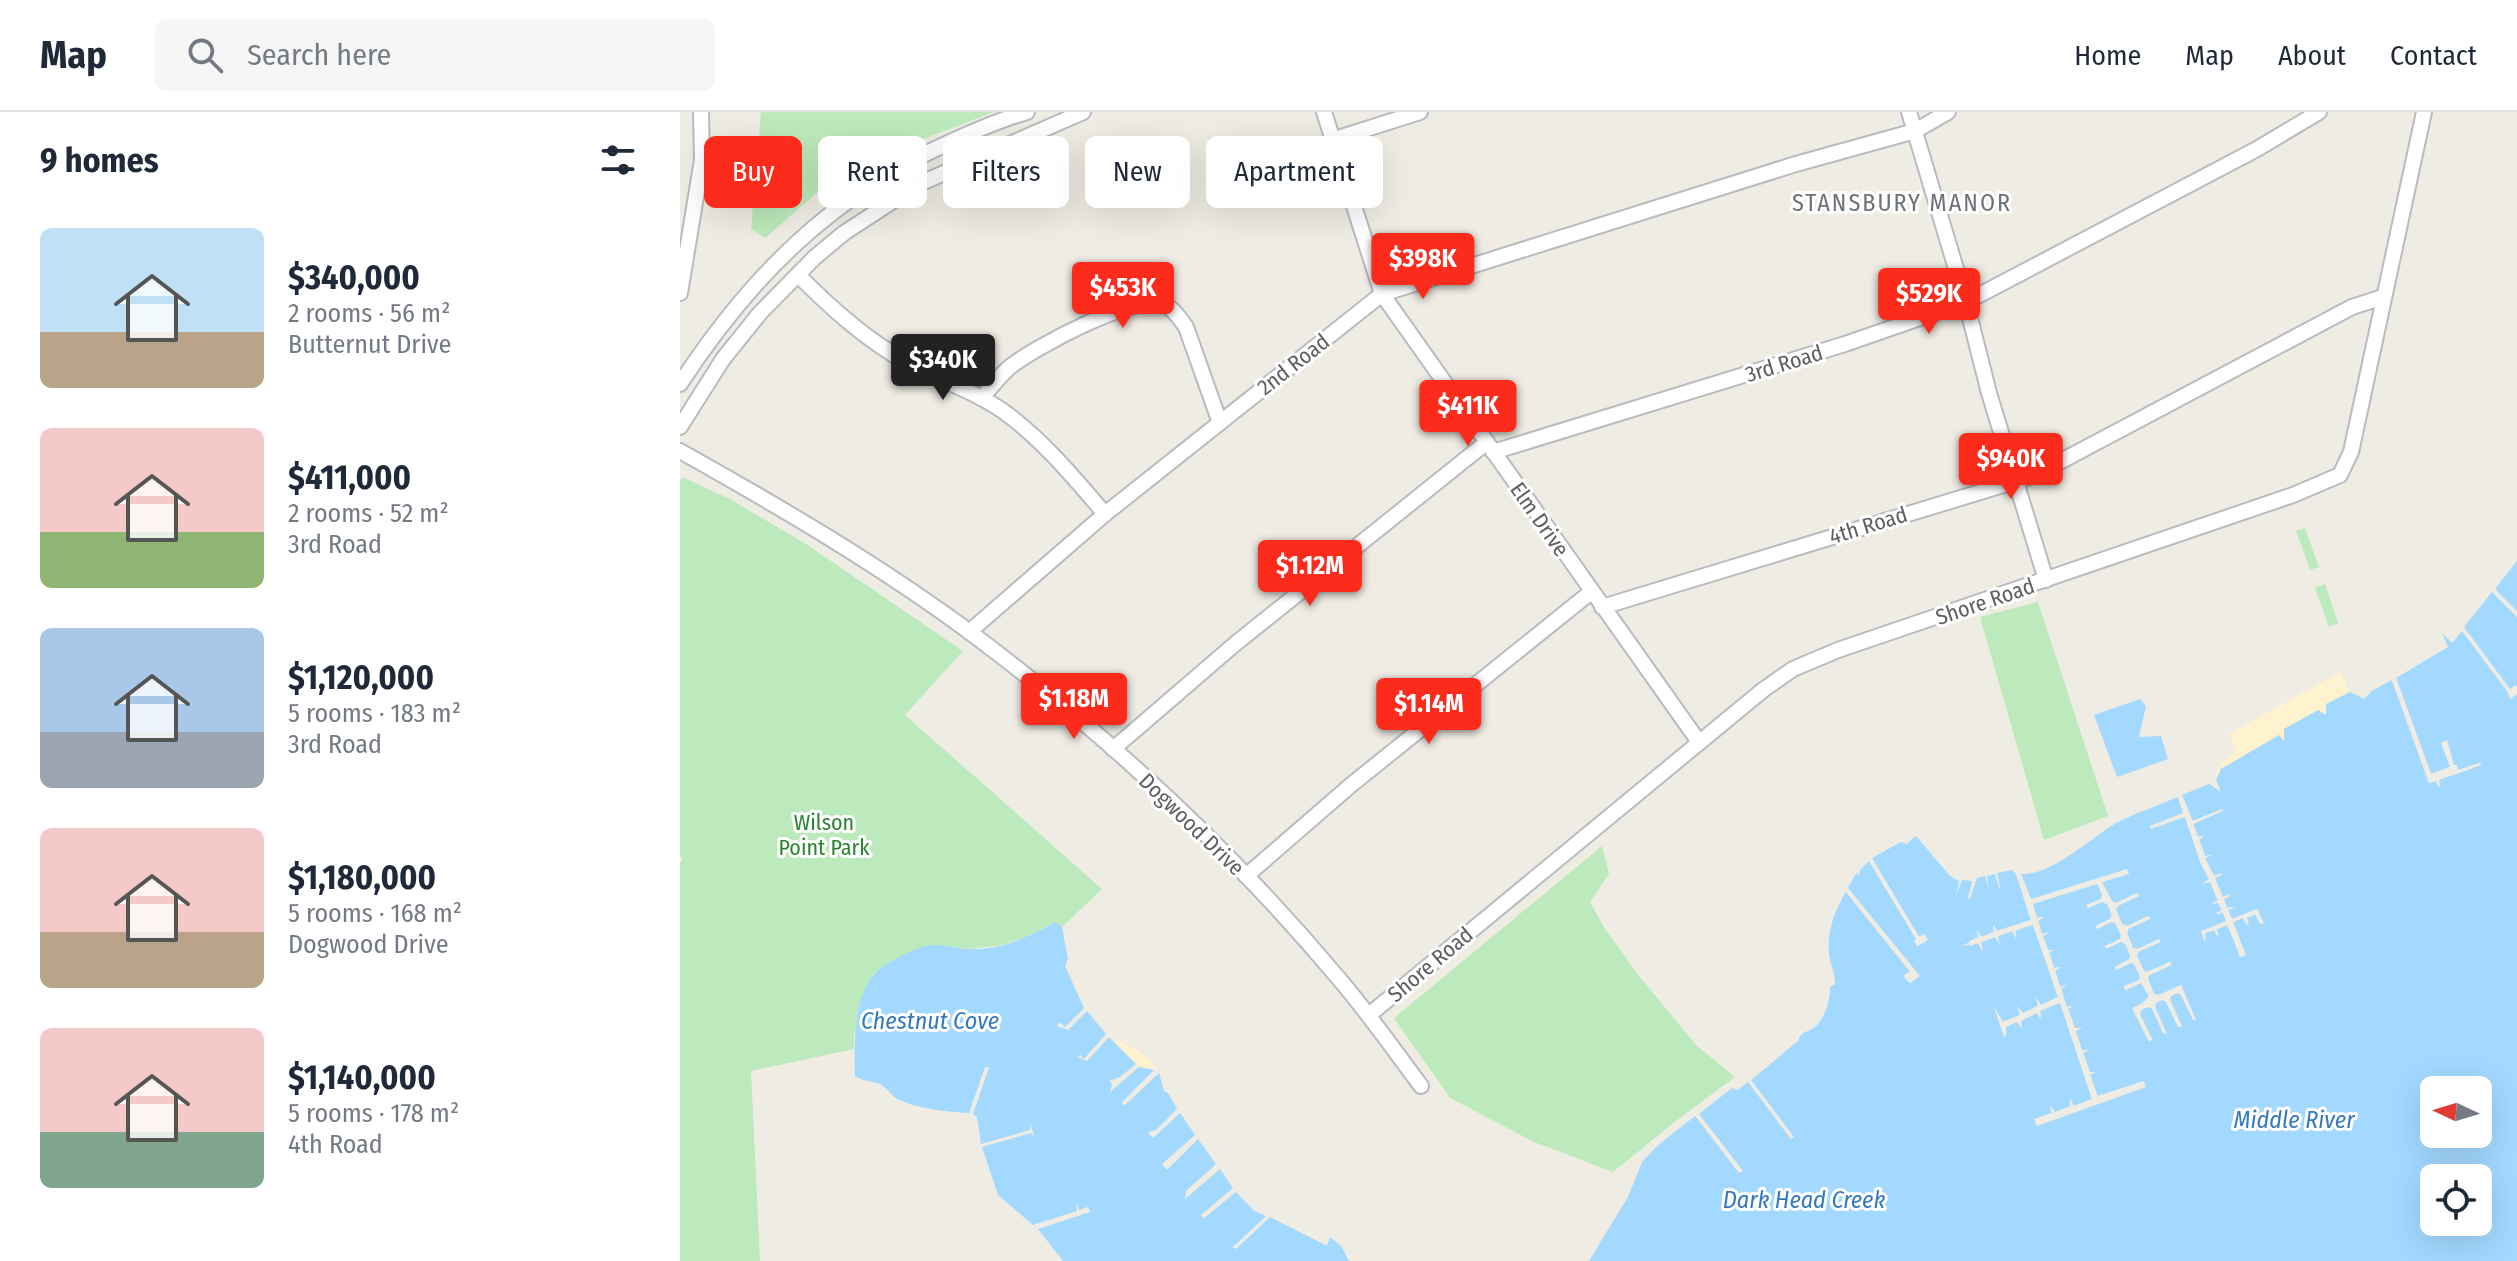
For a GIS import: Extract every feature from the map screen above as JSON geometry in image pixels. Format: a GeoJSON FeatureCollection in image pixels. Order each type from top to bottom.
{"type":"FeatureCollection","features":[{"type":"Feature","properties":{"kind":"street"},"geometry":{"type":"LineString","coordinates":[[680,293],[702,160],[701,112]]}},
{"type":"Feature","properties":{"kind":"street"},"geometry":{"type":"LineString","coordinates":[[680,384],[712,338],[760,280],[805,234],[839,206],[913,159],[1004,118],[1027,112]]}},
{"type":"Feature","properties":{"kind":"street"},"geometry":{"type":"LineString","coordinates":[[680,427],[737,340],[798,275],[844,233],[919,184],[1083,112]]}},
{"type":"Feature","properties":{"kind":"street","name":"Elm Drive"},"geometry":{"type":"LineString","coordinates":[[1324,112],[1331,136]]}},
{"type":"Feature","properties":{"kind":"street"},"geometry":{"type":"LineString","coordinates":[[1345,136],[1420,112]]}},
{"type":"Feature","properties":{"kind":"street"},"geometry":{"type":"LineString","coordinates":[[1909,112],[2046,580]]}},
{"type":"Feature","properties":{"kind":"street","name":"2nd Road"},"geometry":{"type":"LineString","coordinates":[[969,632],[1105,514],[1382,294],[1796,164],[1915,131],[1948,112]]}},
{"type":"Feature","properties":{"kind":"street","name":"3rd Road"},"geometry":{"type":"LineString","coordinates":[[1113,749],[1235,644],[1490,447],[1845,344],[1966,302],[2257,149],[2319,112]]}},
{"type":"Feature","properties":{"kind":"street","name":"Shore Road"},"geometry":{"type":"LineString","coordinates":[[1369,1015],[1763,690],[1804,663],[2324,484],[2340,475],[2351,452],[2424,112]]}},
{"type":"Feature","properties":{"kind":"street","name":"Elm Drive"},"geometry":{"type":"LineString","coordinates":[[1354,208],[1382,294],[1699,742]]}},
{"type":"Feature","properties":{"kind":"street"},"geometry":{"type":"LineString","coordinates":[[798,275],[828,305],[874,341],[905,361],[981,398],[1010,416],[1052,454],[1105,514]]}},
{"type":"Feature","properties":{"kind":"street","name":"4th Road"},"geometry":{"type":"LineString","coordinates":[[1602,607],[2033,476],[2352,307],[2383,297]]}},
{"type":"Feature","properties":{"kind":"street"},"geometry":{"type":"LineString","coordinates":[[981,398],[1008,369],[1035,350],[1115,312],[1152,302],[1166,305],[1186,327],[1220,423]]}},
{"type":"Feature","properties":{"kind":"street","name":"Dogwood Drive"},"geometry":{"type":"LineString","coordinates":[[680,451],[815,527],[969,632],[1113,749],[1246,876],[1339,978],[1421,1086]]}},
{"type":"Feature","properties":{"kind":"street"},"geometry":{"type":"LineString","coordinates":[[1246,876],[1351,785],[1591,592]]}},
{"type":"Feature","properties":{"kind":"green space"},"geometry":{"type":"Polygon","coordinates":[[[761,112],[994,112],[927,138],[818,136],[818,192],[802,206],[802,136],[759,136],[761,112]]]}},
{"type":"Feature","properties":{"kind":"green space"},"geometry":{"type":"Polygon","coordinates":[[[753,208],[799,208],[765,238],[751,229],[753,208]]]}},
{"type":"Feature","properties":{"kind":"green space","name":"Wilson Point Park"},"geometry":{"type":"Polygon","coordinates":[[[682,477],[728,498],[806,544],[963,651],[905,715],[1102,889],[1062,927],[1054,922],[1029,936],[1002,945],[969,949],[929,945],[889,962],[874,973],[863,996],[854,1049],[751,1071],[760,1261],[680,1261],[682,477]]]}},
{"type":"Feature","properties":{"kind":"green space"},"geometry":{"type":"Polygon","coordinates":[[[2305,528],[2319,567],[2310,570],[2296,531],[2305,528]]]}},
{"type":"Feature","properties":{"kind":"green space"},"geometry":{"type":"Polygon","coordinates":[[[2325,584],[2338,623],[2329,627],[2315,588],[2325,584]]]}},
{"type":"Feature","properties":{"kind":"green space"},"geometry":{"type":"Polygon","coordinates":[[[2038,602],[2108,816],[2044,840],[1980,617],[2038,602]]]}},
{"type":"Feature","properties":{"kind":"green space"},"geometry":{"type":"Polygon","coordinates":[[[1602,846],[1609,874],[1590,902],[1605,929],[1696,1045],[1735,1077],[1613,1172],[1534,1142],[1450,1098],[1394,1018],[1602,846]]]}},
{"type":"Feature","properties":{"kind":"sand"},"geometry":{"type":"Polygon","coordinates":[[[2340,672],[2350,692],[2326,704],[2326,716],[2318,710],[2284,729],[2284,741],[2221,768],[2216,780],[2219,767],[2237,752],[2229,734],[2340,672]]]}},
{"type":"Feature","properties":{"kind":"sand"},"geometry":{"type":"Polygon","coordinates":[[[1111,1037],[1141,1053],[1156,1069],[1139,1067],[1111,1037]]]}},
{"type":"Feature","properties":{"kind":"water"},"geometry":{"type":"Polygon","coordinates":[[[2517,561],[2517,611],[2495,589],[2517,561]]]}},
{"type":"Feature","properties":{"kind":"water"},"geometry":{"type":"Polygon","coordinates":[[[2492,592],[2517,617],[2517,687],[2515,685],[2510,689],[2464,627],[2492,592]]]}},
{"type":"Feature","properties":{"kind":"water","name":"Middle River"},"geometry":{"type":"Polygon","coordinates":[[[2462,631],[2510,699],[2517,694],[2517,1261],[1589,1261],[1628,1197],[1642,1162],[1695,1116],[1739,1173],[1743,1171],[1699,1114],[1732,1088],[1738,1090],[1748,1082],[1791,1139],[1794,1137],[1751,1080],[1798,1041],[1802,1034],[1816,1026],[1823,1016],[1830,987],[1835,984],[1829,953],[1831,928],[1846,892],[1910,972],[1904,976],[1910,983],[1919,976],[1848,888],[1856,873],[1859,875],[1869,861],[1916,939],[1917,946],[1928,940],[1919,937],[1872,858],[1901,842],[1907,844],[1914,837],[1950,876],[1959,881],[1956,896],[1962,880],[1972,881],[1970,899],[1977,878],[1985,876],[1989,890],[1987,876],[1995,874],[1999,888],[1997,873],[2012,870],[2016,874],[2031,920],[1996,931],[1993,926],[1994,932],[1981,937],[1977,930],[1979,937],[1969,941],[1970,946],[1978,943],[1983,951],[1981,942],[1995,937],[1998,941],[1998,936],[2013,931],[2017,937],[2015,931],[2033,924],[2058,997],[2041,1005],[2036,998],[2038,1006],[2022,1014],[2017,1006],[2020,1015],[2003,1022],[1994,1007],[2005,1036],[2005,1027],[2018,1021],[2022,1028],[2020,1021],[2038,1012],[2042,1018],[2040,1011],[2060,1002],[2092,1099],[2074,1106],[2070,1099],[2071,1106],[2055,1112],[2050,1106],[2052,1113],[2035,1119],[2036,1125],[2144,1081],[2098,1097],[2090,1074],[2095,1072],[2090,1073],[2083,1052],[2088,1049],[2082,1051],[2075,1030],[2081,1027],[2075,1029],[2068,1008],[2073,1006],[2067,1007],[2061,988],[2066,985],[2060,987],[2055,970],[2062,967],[2054,968],[2049,952],[2054,950],[2048,951],[2043,936],[2049,933],[2042,934],[2038,920],[2043,917],[2037,918],[2032,904],[2097,883],[2101,899],[2087,905],[2088,908],[2107,903],[2112,915],[2096,926],[2097,929],[2111,922],[2116,923],[2120,939],[2106,946],[2121,942],[2131,956],[2115,967],[2116,970],[2134,964],[2139,980],[2124,986],[2126,990],[2141,983],[2149,996],[2135,1011],[2148,1040],[2152,1039],[2140,1014],[2141,1009],[2152,1008],[2166,1034],[2155,1007],[2162,1000],[2167,1002],[2178,1026],[2182,1027],[2170,1000],[2177,993],[2194,1021],[2181,985],[2159,995],[2154,994],[2149,975],[2171,965],[2170,962],[2147,972],[2137,956],[2138,952],[2159,939],[2138,949],[2133,948],[2128,929],[2150,919],[2148,916],[2127,926],[2122,924],[2117,906],[2138,896],[2137,893],[2116,903],[2102,882],[2128,874],[2031,900],[2021,874],[2046,869],[2120,821],[2178,797],[2201,864],[2210,880],[2202,883],[2210,881],[2218,901],[2214,904],[2218,902],[2222,910],[2216,913],[2223,913],[2227,921],[2201,931],[2206,941],[2205,933],[2214,930],[2218,937],[2217,929],[2228,925],[2240,957],[2245,955],[2233,922],[2243,918],[2247,926],[2247,918],[2255,914],[2263,922],[2257,909],[2232,919],[2228,910],[2235,907],[2227,908],[2224,899],[2229,895],[2223,898],[2215,878],[2220,874],[2214,876],[2205,858],[2211,855],[2205,856],[2199,839],[2204,836],[2198,837],[2193,824],[2222,810],[2192,821],[2182,795],[2209,784],[2221,792],[2216,780],[2221,769],[2279,735],[2284,741],[2284,729],[2318,710],[2326,715],[2326,704],[2350,692],[2364,699],[2392,680],[2429,783],[2436,781],[2438,786],[2438,780],[2481,765],[2458,770],[2446,741],[2450,767],[2431,774],[2396,678],[2448,647],[2442,633],[2452,643],[2462,631]]]}},
{"type":"Feature","properties":{"kind":"water"},"geometry":{"type":"Polygon","coordinates":[[[2140,699],[2146,706],[2139,737],[2161,736],[2168,759],[2117,777],[2094,715],[2140,699]]]}},
{"type":"Feature","properties":{"kind":"water","name":"Chestnut Cove"},"geometry":{"type":"Polygon","coordinates":[[[1055,922],[1062,927],[1068,959],[1065,966],[1084,1008],[1065,1027],[1060,1022],[1057,1026],[1068,1030],[1087,1011],[1106,1034],[1084,1059],[1080,1055],[1078,1057],[1087,1061],[1109,1037],[1136,1064],[1120,1077],[1109,1081],[1112,1084],[1110,1092],[1139,1067],[1154,1070],[1122,1102],[1124,1106],[1159,1073],[1164,1091],[1177,1109],[1156,1130],[1148,1132],[1153,1138],[1180,1113],[1195,1135],[1162,1164],[1167,1170],[1198,1139],[1216,1164],[1186,1191],[1185,1199],[1220,1169],[1233,1188],[1201,1215],[1203,1219],[1236,1192],[1253,1210],[1266,1216],[1233,1247],[1227,1245],[1236,1249],[1270,1217],[1327,1246],[1330,1237],[1341,1246],[1349,1261],[1063,1261],[1038,1229],[1090,1212],[1088,1207],[1079,1210],[1076,1202],[1077,1211],[1033,1225],[998,1195],[982,1147],[1031,1133],[1035,1138],[1030,1123],[1030,1130],[981,1144],[977,1117],[973,1114],[989,1067],[985,1067],[969,1113],[934,1110],[907,1103],[880,1084],[855,1076],[859,1006],[869,981],[889,962],[924,946],[991,948],[1024,938],[1055,922]]]}},
{"type":"Feature","properties":{"kind":"pier"},"geometry":{"type":"Polygon","coordinates":[[[2396,678],[2431,774],[2450,767],[2441,743],[2447,740],[2458,770],[2481,765],[2439,780],[2438,787],[2436,781],[2429,783],[2392,680],[2396,678]]]}},
{"type":"Feature","properties":{"kind":"pier"},"geometry":{"type":"Polygon","coordinates":[[[2182,795],[2193,821],[2222,809],[2193,824],[2198,837],[2204,835],[2199,840],[2205,856],[2211,855],[2205,858],[2206,863],[2214,876],[2222,875],[2215,878],[2223,897],[2230,894],[2224,899],[2227,908],[2236,907],[2228,910],[2232,919],[2257,909],[2264,923],[2260,924],[2255,914],[2247,918],[2249,926],[2243,918],[2233,922],[2246,955],[2241,957],[2227,925],[2217,929],[2219,938],[2214,930],[2205,933],[2205,942],[2201,932],[2226,921],[2223,913],[2215,914],[2222,910],[2218,903],[2211,904],[2218,900],[2210,882],[2202,884],[2209,879],[2185,817],[2151,829],[2150,826],[2183,813],[2178,797],[2182,795]]]}},
{"type":"Feature","properties":{"kind":"pier"},"geometry":{"type":"Polygon","coordinates":[[[1872,858],[1919,937],[1924,934],[1928,940],[1917,946],[1916,939],[1869,861],[1872,858]]]}},
{"type":"Feature","properties":{"kind":"pier"},"geometry":{"type":"Polygon","coordinates":[[[2127,869],[2129,874],[2102,882],[2111,901],[2116,903],[2137,893],[2139,896],[2116,909],[2122,924],[2127,926],[2149,916],[2150,919],[2128,929],[2133,948],[2138,949],[2159,939],[2161,942],[2138,952],[2144,971],[2170,962],[2172,965],[2149,975],[2154,994],[2159,995],[2181,985],[2196,1020],[2193,1020],[2181,995],[2177,993],[2170,1000],[2182,1027],[2178,1027],[2166,1002],[2162,1000],[2155,1007],[2167,1034],[2163,1033],[2152,1008],[2141,1010],[2152,1039],[2150,1042],[2148,1040],[2132,1008],[2148,1001],[2149,996],[2141,983],[2125,990],[2124,987],[2139,980],[2135,964],[2116,970],[2115,967],[2129,959],[2126,944],[2121,942],[2106,949],[2105,946],[2120,939],[2121,935],[2115,923],[2097,929],[2095,926],[2110,919],[2112,915],[2107,904],[2102,902],[2088,908],[2086,905],[2101,899],[2097,884],[2033,904],[2037,918],[2044,917],[2038,921],[2042,934],[2049,932],[2043,936],[2048,950],[2055,950],[2049,952],[2054,968],[2062,967],[2055,970],[2060,987],[2067,985],[2061,989],[2067,1007],[2074,1006],[2068,1009],[2075,1028],[2082,1028],[2076,1031],[2082,1050],[2089,1050],[2083,1053],[2090,1072],[2096,1072],[2090,1075],[2097,1096],[2144,1081],[2146,1087],[2037,1126],[2034,1119],[2052,1113],[2050,1105],[2055,1112],[2070,1107],[2070,1098],[2074,1106],[2092,1099],[2060,1003],[2040,1011],[2041,1020],[2037,1013],[2021,1021],[2022,1029],[2017,1022],[2006,1027],[2004,1037],[1994,1007],[2003,1022],[2020,1015],[2017,1006],[2023,1013],[2038,1006],[2036,997],[2041,1005],[2058,997],[2033,925],[2015,930],[2016,939],[2012,931],[1998,936],[2000,945],[1995,937],[1981,942],[1983,952],[1978,943],[1962,946],[1979,937],[1976,930],[1982,937],[1994,932],[1993,924],[1997,931],[2031,920],[2016,874],[2021,874],[2031,899],[2127,869]]]}},
{"type":"Feature","properties":{"kind":"pier"},"geometry":{"type":"Polygon","coordinates":[[[1848,888],[1920,976],[1910,983],[1903,976],[1910,971],[1846,892],[1848,888]]]}},
{"type":"Feature","properties":{"kind":"district","name":"STANSBURY MANOR"},"geometry":{"type":"Point","coordinates":[1902,203]}},
{"type":"Feature","properties":{"kind":"water label","name":"Dark Head Creek"},"geometry":{"type":"Point","coordinates":[1804,1200]}}]}
